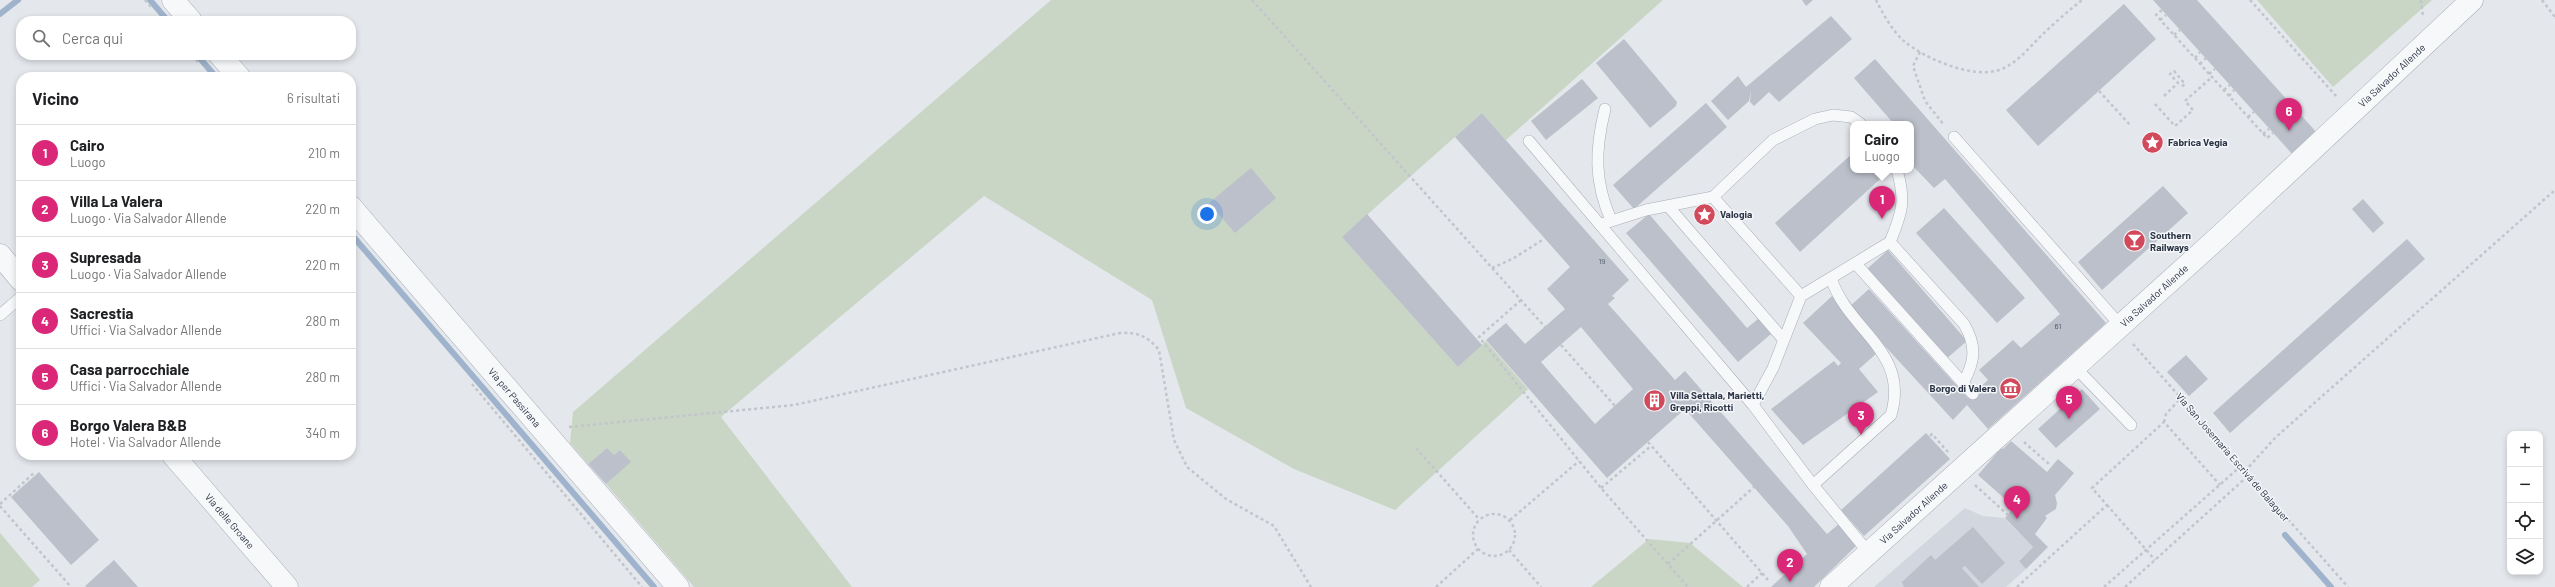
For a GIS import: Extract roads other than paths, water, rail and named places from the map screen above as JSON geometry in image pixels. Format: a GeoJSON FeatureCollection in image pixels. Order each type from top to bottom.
{"type":"FeatureCollection","features":[{"type":"Feature","properties":{"kind":"street"},"geometry":{"type":"LineString","coordinates":[[173,0],[187,16]]}},
{"type":"Feature","properties":{"kind":"street","name":"Via Salvador Allende"},"geometry":{"type":"LineString","coordinates":[[1831,587],[1868,552],[1966,474],[2007,429],[2074,366],[2242,214],[2472,0]]}},
{"type":"Feature","properties":{"kind":"street"},"geometry":{"type":"LineString","coordinates":[[224,60],[235,72]]}},
{"type":"Feature","properties":{"kind":"street","name":"Via per Passirana"},"geometry":{"type":"LineString","coordinates":[[356,213],[678,587]]}},
{"type":"Feature","properties":{"kind":"street"},"geometry":{"type":"LineString","coordinates":[[0,255],[16,274]]}},
{"type":"Feature","properties":{"kind":"street","name":"Via delle Groane"},"geometry":{"type":"LineString","coordinates":[[177,460],[286,587]]}},
{"type":"Feature","properties":{"kind":"lane"},"geometry":{"type":"LineString","coordinates":[[1605,109],[1597,140],[1598,179],[1606,222]]}},
{"type":"Feature","properties":{"kind":"lane"},"geometry":{"type":"LineString","coordinates":[[1606,222],[1668,206],[1713,198],[1773,140],[1816,119],[1833,115],[1851,117],[1857,121]]}},
{"type":"Feature","properties":{"kind":"lane"},"geometry":{"type":"LineString","coordinates":[[1954,137],[2119,326]]}},
{"type":"Feature","properties":{"kind":"lane"},"geometry":{"type":"LineString","coordinates":[[1529,142],[1606,222],[1753,405],[1813,485],[1868,552]]}},
{"type":"Feature","properties":{"kind":"lane"},"geometry":{"type":"LineString","coordinates":[[1753,405],[1773,368],[1782,340],[1801,296],[1890,242],[1902,213],[1902,187],[1898,173]]}},
{"type":"Feature","properties":{"kind":"lane"},"geometry":{"type":"LineString","coordinates":[[1713,198],[1801,296]]}},
{"type":"Feature","properties":{"kind":"lane"},"geometry":{"type":"LineString","coordinates":[[1668,206],[1782,340]]}},
{"type":"Feature","properties":{"kind":"lane"},"geometry":{"type":"LineString","coordinates":[[1890,242],[1964,324],[1971,335],[1974,349],[1972,367],[1963,383]]}},
{"type":"Feature","properties":{"kind":"lane"},"geometry":{"type":"LineString","coordinates":[[1856,264],[1973,394]]}},
{"type":"Feature","properties":{"kind":"lane"},"geometry":{"type":"LineString","coordinates":[[1813,485],[1891,415],[1896,399],[1894,375],[1883,354],[1842,302],[1831,278]]}},
{"type":"Feature","properties":{"kind":"lane"},"geometry":{"type":"LineString","coordinates":[[0,316],[16,302]]}},
{"type":"Feature","properties":{"kind":"lane"},"geometry":{"type":"LineString","coordinates":[[2074,366],[2130,425]]}},
{"type":"Feature","properties":{"kind":"waterway"},"geometry":{"type":"LineString","coordinates":[[0,14],[18,0]]}},
{"type":"Feature","properties":{"kind":"waterway"},"geometry":{"type":"LineString","coordinates":[[150,0],[164,16]]}},
{"type":"Feature","properties":{"kind":"waterway"},"geometry":{"type":"LineString","coordinates":[[201,60],[212,72]]}},
{"type":"Feature","properties":{"kind":"waterway"},"geometry":{"type":"LineString","coordinates":[[356,240],[654,587]]}},
{"type":"Feature","properties":{"kind":"waterway"},"geometry":{"type":"LineString","coordinates":[[2285,535],[2331,587]]}},
{"type":"Feature","properties":{"kind":"place","name":"Borgo Valera B&B"},"geometry":{"type":"Point","coordinates":[2289,131]}},
{"type":"Feature","properties":{"kind":"place","name":"Fabrica Vegia"},"geometry":{"type":"Point","coordinates":[2152,142]}},
{"type":"Feature","properties":{"kind":"place","name":"Valogia"},"geometry":{"type":"Point","coordinates":[1704,214]}},
{"type":"Feature","properties":{"kind":"place","name":"Cairo"},"geometry":{"type":"Point","coordinates":[1882,219]}},
{"type":"Feature","properties":{"kind":"place","name":"Southern Railways"},"geometry":{"type":"Point","coordinates":[2134,241]}},
{"type":"Feature","properties":{"kind":"place","name":"Borgo di Valera"},"geometry":{"type":"Point","coordinates":[2011,388]}},
{"type":"Feature","properties":{"kind":"place","name":"Villa Settala, Marietti, Greppi, Ricotti"},"geometry":{"type":"Point","coordinates":[1654,401]}},
{"type":"Feature","properties":{"kind":"place","name":"Casa parrocchiale"},"geometry":{"type":"Point","coordinates":[2069,419]}},
{"type":"Feature","properties":{"kind":"place","name":"Supresada"},"geometry":{"type":"Point","coordinates":[1861,435]}},
{"type":"Feature","properties":{"kind":"place","name":"Sacrestia"},"geometry":{"type":"Point","coordinates":[2017,519]}},
{"type":"Feature","properties":{"kind":"place","name":"Villa La Valera"},"geometry":{"type":"Point","coordinates":[1790,582]}}]}
